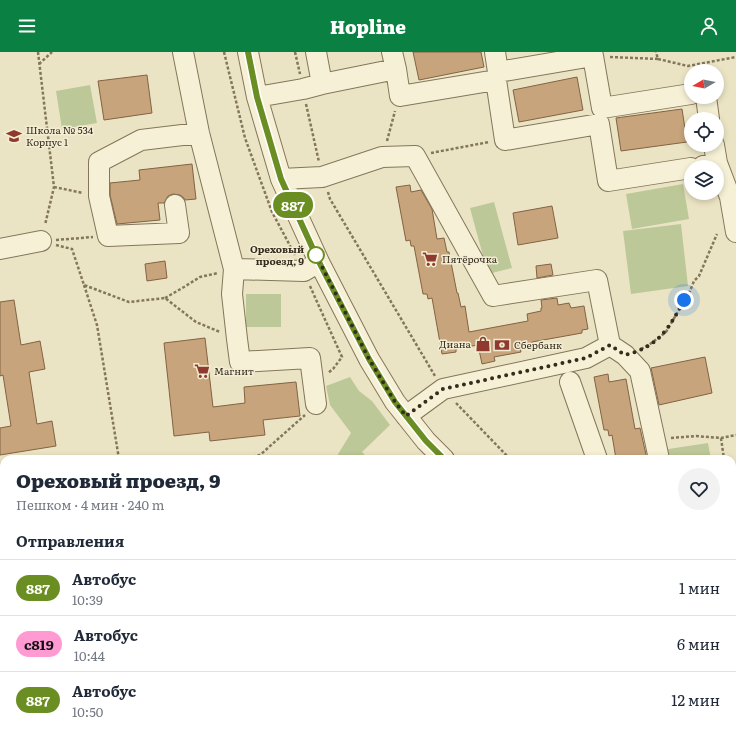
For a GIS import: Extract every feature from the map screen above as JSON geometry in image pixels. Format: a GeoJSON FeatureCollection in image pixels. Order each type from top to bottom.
{"type":"FeatureCollection","features":[{"type":"Feature","properties":{"kind":"street"},"geometry":{"type":"LineString","coordinates":[[183,52],[198,133],[234,270],[232,294],[240,362],[310,358],[315,396]]}},
{"type":"Feature","properties":{"kind":"street"},"geometry":{"type":"LineString","coordinates":[[248,52],[257,97],[281,179],[319,262],[369,359],[395,402],[426,441],[440,455]]}},
{"type":"Feature","properties":{"kind":"street"},"geometry":{"type":"LineString","coordinates":[[312,87],[316,52]]}},
{"type":"Feature","properties":{"kind":"street"},"geometry":{"type":"LineString","coordinates":[[495,52],[498,72],[593,56],[602,108],[684,95]]}},
{"type":"Feature","properties":{"kind":"street"},"geometry":{"type":"LineString","coordinates":[[257,97],[312,87],[394,60],[400,96],[496,80],[505,140],[599,124],[608,181],[684,169]]}},
{"type":"Feature","properties":{"kind":"street"},"geometry":{"type":"LineString","coordinates":[[174,205],[179,233],[108,236],[99,196],[99,162],[141,140],[198,133]]}},
{"type":"Feature","properties":{"kind":"street"},"geometry":{"type":"LineString","coordinates":[[706,160],[715,154],[733,197],[727,233]]}},
{"type":"Feature","properties":{"kind":"street"},"geometry":{"type":"LineString","coordinates":[[281,179],[322,177],[382,157],[415,156],[493,296],[597,280],[617,350],[640,371],[656,450]]}},
{"type":"Feature","properties":{"kind":"street"},"geometry":{"type":"LineString","coordinates":[[0,249],[42,241]]}},
{"type":"Feature","properties":{"kind":"street"},"geometry":{"type":"LineString","coordinates":[[234,270],[304,270],[319,262]]}},
{"type":"Feature","properties":{"kind":"street"},"geometry":{"type":"LineString","coordinates":[[406,416],[443,389],[617,350]]}},
{"type":"Feature","properties":{"kind":"street"},"geometry":{"type":"LineString","coordinates":[[570,382],[596,455]]}},
{"type":"Feature","properties":{"kind":"path"},"geometry":{"type":"LineString","coordinates":[[38,52],[54,187],[42,241]]}},
{"type":"Feature","properties":{"kind":"path"},"geometry":{"type":"LineString","coordinates":[[39,64],[52,52]]}},
{"type":"Feature","properties":{"kind":"path"},"geometry":{"type":"LineString","coordinates":[[295,52],[312,87],[322,177],[330,199],[443,389],[506,455]]}},
{"type":"Feature","properties":{"kind":"path"},"geometry":{"type":"LineString","coordinates":[[656,52],[658,59]]}},
{"type":"Feature","properties":{"kind":"path"},"geometry":{"type":"LineString","coordinates":[[593,56],[658,59],[688,66],[736,57]]}},
{"type":"Feature","properties":{"kind":"path"},"geometry":{"type":"LineString","coordinates":[[382,157],[400,96]]}},
{"type":"Feature","properties":{"kind":"path"},"geometry":{"type":"LineString","coordinates":[[415,156],[505,140]]}},
{"type":"Feature","properties":{"kind":"path"},"geometry":{"type":"LineString","coordinates":[[54,187],[99,196]]}},
{"type":"Feature","properties":{"kind":"path"},"geometry":{"type":"LineString","coordinates":[[617,350],[633,353],[650,344],[666,332],[690,291],[694,281],[727,233]]}},
{"type":"Feature","properties":{"kind":"path"},"geometry":{"type":"LineString","coordinates":[[42,241],[108,236]]}},
{"type":"Feature","properties":{"kind":"path"},"geometry":{"type":"LineString","coordinates":[[42,241],[72,249],[97,325],[118,455]]}},
{"type":"Feature","properties":{"kind":"path"},"geometry":{"type":"LineString","coordinates":[[84,285],[129,302],[165,298],[184,288],[200,277]]}},
{"type":"Feature","properties":{"kind":"path"},"geometry":{"type":"LineString","coordinates":[[165,298],[196,322],[237,339]]}},
{"type":"Feature","properties":{"kind":"path"},"geometry":{"type":"LineString","coordinates":[[260,455],[315,396],[328,372],[333,369],[342,357],[334,340]]}},
{"type":"Feature","properties":{"kind":"path"},"geometry":{"type":"LineString","coordinates":[[656,450],[696,436],[721,438],[736,435]]}},
{"type":"Feature","properties":{"kind":"path"},"geometry":{"type":"LineString","coordinates":[[721,438],[723,455]]}},
{"type":"Feature","properties":{"kind":"green space"},"geometry":{"type":"Polygon","coordinates":[[[90,85],[97,123],[62,129],[56,91],[90,85]]]}},
{"type":"Feature","properties":{"kind":"green space"},"geometry":{"type":"Polygon","coordinates":[[[683,184],[684,200],[686,200],[689,219],[632,229],[626,194],[683,184]]]}},
{"type":"Feature","properties":{"kind":"green space"},"geometry":{"type":"Polygon","coordinates":[[[494,202],[512,268],[488,274],[470,208],[494,202]]]}},
{"type":"Feature","properties":{"kind":"green space"},"geometry":{"type":"Polygon","coordinates":[[[681,224],[688,286],[631,294],[623,231],[681,224]]]}},
{"type":"Feature","properties":{"kind":"green space"},"geometry":{"type":"Polygon","coordinates":[[[246,294],[281,294],[281,327],[246,327],[246,294]]]}},
{"type":"Feature","properties":{"kind":"green space"},"geometry":{"type":"Polygon","coordinates":[[[350,377],[359,391],[372,401],[390,425],[362,452],[365,455],[337,455],[351,433],[330,405],[326,386],[350,377]]]}},
{"type":"Feature","properties":{"kind":"green space"},"geometry":{"type":"Polygon","coordinates":[[[708,443],[710,455],[663,455],[662,450],[708,443]]]}},
{"type":"Feature","properties":{"kind":"building"},"geometry":{"type":"Polygon","coordinates":[[[413,52],[481,52],[484,67],[419,80],[413,52]]]}},
{"type":"Feature","properties":{"kind":"building"},"geometry":{"type":"Polygon","coordinates":[[[147,75],[152,113],[104,120],[98,81],[147,75]]]}},
{"type":"Feature","properties":{"kind":"building"},"geometry":{"type":"Polygon","coordinates":[[[577,77],[583,110],[519,122],[513,90],[577,77]]]}},
{"type":"Feature","properties":{"kind":"building"},"geometry":{"type":"Polygon","coordinates":[[[682,109],[684,122],[684,142],[621,151],[616,118],[682,109]]]}},
{"type":"Feature","properties":{"kind":"building"},"geometry":{"type":"Polygon","coordinates":[[[192,164],[196,199],[185,200],[180,195],[173,194],[168,196],[164,203],[158,203],[160,220],[117,224],[110,195],[110,183],[140,180],[139,170],[192,164]]]}},
{"type":"Feature","properties":{"kind":"building"},"geometry":{"type":"Polygon","coordinates":[[[410,185],[411,192],[421,190],[432,209],[437,239],[444,238],[447,252],[449,252],[461,307],[465,306],[469,332],[528,321],[527,314],[541,311],[541,300],[557,298],[558,305],[569,303],[571,308],[584,306],[588,329],[582,330],[582,333],[532,342],[533,346],[520,348],[521,352],[494,357],[495,361],[482,364],[478,345],[456,349],[456,352],[442,354],[432,298],[428,299],[427,294],[423,294],[414,246],[411,246],[410,240],[406,241],[396,187],[410,185]]]}},
{"type":"Feature","properties":{"kind":"building"},"geometry":{"type":"Polygon","coordinates":[[[552,206],[558,238],[518,245],[513,213],[552,206]]]}},
{"type":"Feature","properties":{"kind":"building"},"geometry":{"type":"Polygon","coordinates":[[[165,261],[167,278],[147,281],[145,264],[165,261]]]}},
{"type":"Feature","properties":{"kind":"building"},"geometry":{"type":"Polygon","coordinates":[[[551,264],[553,275],[537,278],[536,266],[551,264]]]}},
{"type":"Feature","properties":{"kind":"building"},"geometry":{"type":"Polygon","coordinates":[[[14,300],[21,345],[40,341],[45,369],[29,372],[37,424],[52,421],[56,446],[0,455],[0,428],[11,426],[3,375],[0,376],[0,302],[14,300]]]}},
{"type":"Feature","properties":{"kind":"building"},"geometry":{"type":"Polygon","coordinates":[[[205,338],[213,407],[245,403],[244,387],[296,382],[300,416],[263,420],[265,435],[210,441],[209,432],[174,436],[164,343],[205,338]]]}},
{"type":"Feature","properties":{"kind":"building"},"geometry":{"type":"Polygon","coordinates":[[[705,357],[712,393],[659,405],[651,368],[705,357]]]}},
{"type":"Feature","properties":{"kind":"building"},"geometry":{"type":"Polygon","coordinates":[[[608,374],[609,382],[626,379],[635,429],[640,428],[646,455],[615,455],[612,435],[609,436],[608,430],[604,430],[594,377],[608,374]]]}},
{"type":"Feature","properties":{"kind":"bus line","name":"887"},"geometry":{"type":"LineString","coordinates":[[248,52],[257,97],[281,179],[319,262],[369,359],[395,402],[426,441],[440,455]]}},
{"type":"Feature","properties":{"kind":"place","name":"Школа № 534 Корпус 1"},"geometry":{"type":"Point","coordinates":[14,136]}},
{"type":"Feature","properties":{"kind":"place","name":"Ореховый проезд, 9"},"geometry":{"type":"Point","coordinates":[316,255]}},
{"type":"Feature","properties":{"kind":"place","name":"Пятёрочка"},"geometry":{"type":"Point","coordinates":[430,259]}},
{"type":"Feature","properties":{"kind":"place","name":"Диана"},"geometry":{"type":"Point","coordinates":[483,344]}},
{"type":"Feature","properties":{"kind":"place","name":"Сбербанк"},"geometry":{"type":"Point","coordinates":[502,345]}},
{"type":"Feature","properties":{"kind":"place","name":"Магнит"},"geometry":{"type":"Point","coordinates":[202,371]}},
{"type":"Feature","properties":{"kind":"route"},"geometry":{"type":"LineString","coordinates":[[316,255],[369,359],[395,402],[406,416],[443,389],[586,358],[610,345],[625,355],[633,353],[658,339],[666,332],[684,300]]}}]}
